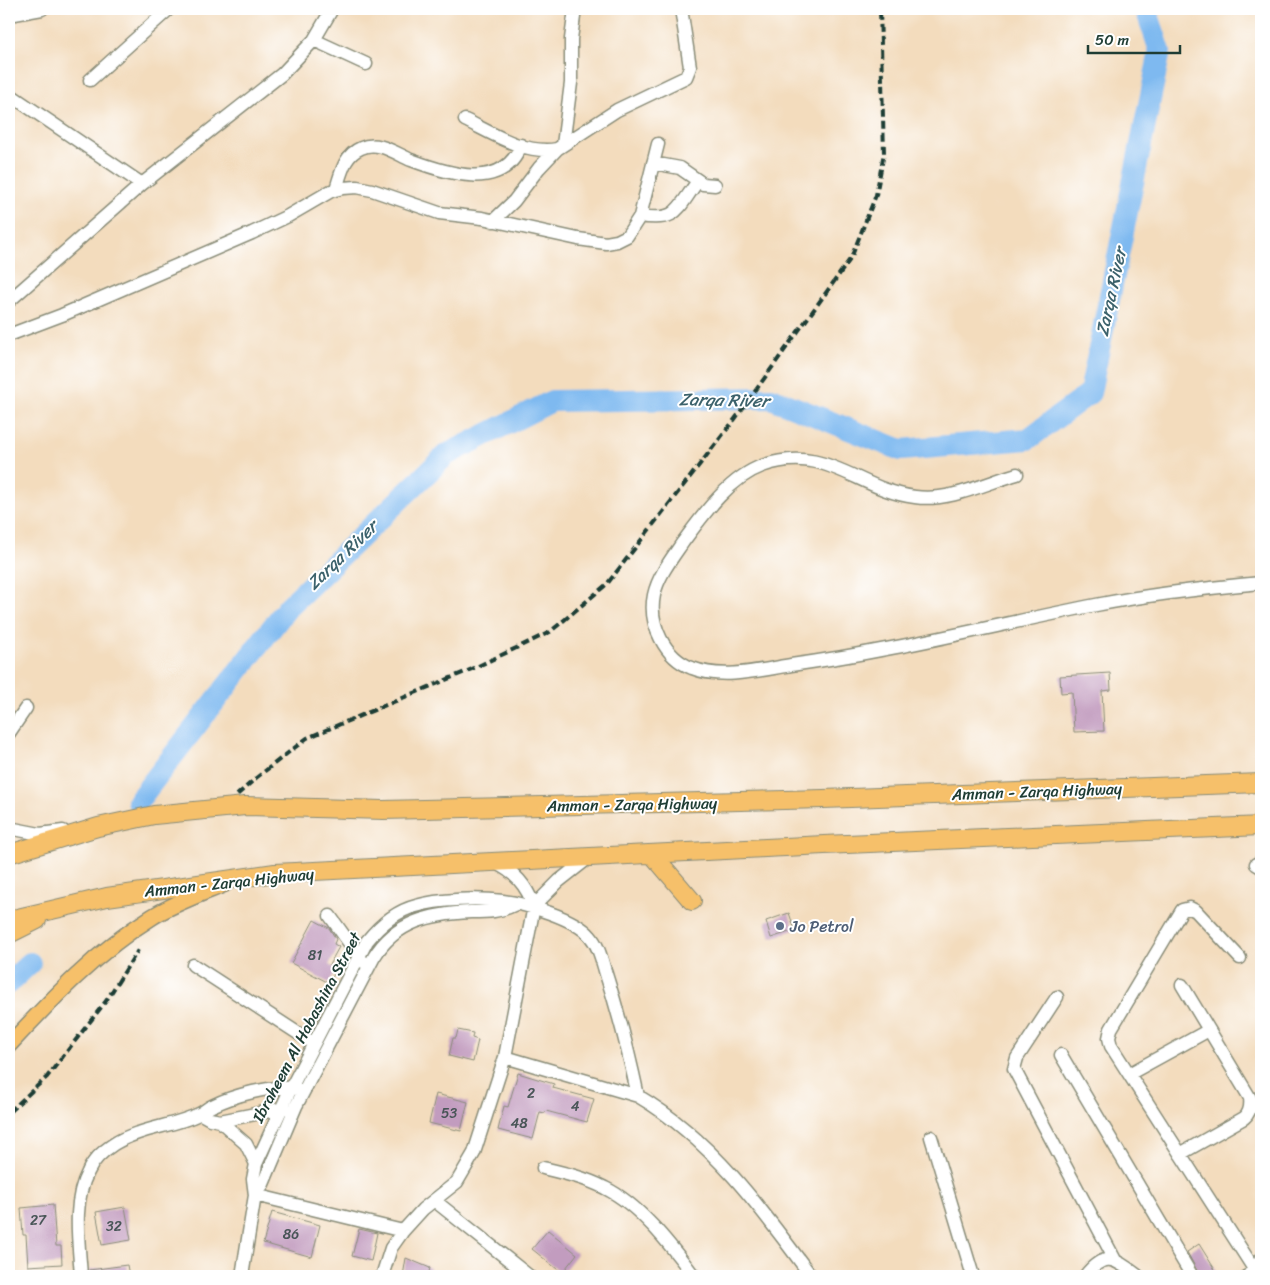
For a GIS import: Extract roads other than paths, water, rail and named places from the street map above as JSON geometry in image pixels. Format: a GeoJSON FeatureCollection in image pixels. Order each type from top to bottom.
{"type":"FeatureCollection","features":[{"type":"Feature","properties":{"kind":"highway","name":"Amman - Zarqa Highway"},"geometry":{"type":"LineString","coordinates":[[9,854],[98,827],[154,814],[245,806],[383,810],[822,799],[1261,784]]}},
{"type":"Feature","properties":{"kind":"highway","name":"Amman - Zarqa Highway"},"geometry":{"type":"LineString","coordinates":[[9,920],[116,895],[275,873],[1261,826]]}},
{"type":"Feature","properties":{"kind":"highway"},"geometry":{"type":"LineString","coordinates":[[652,854],[692,901]]}},
{"type":"Feature","properties":{"kind":"highway"},"geometry":{"type":"LineString","coordinates":[[9,934],[64,907]]}},
{"type":"Feature","properties":{"kind":"main road"},"geometry":{"type":"LineString","coordinates":[[9,1045],[51,999],[124,935],[153,916],[185,900],[242,877]]}},
{"type":"Feature","properties":{"kind":"street"},"geometry":{"type":"LineString","coordinates":[[9,15],[42,9]]}},
{"type":"Feature","properties":{"kind":"street"},"geometry":{"type":"LineString","coordinates":[[90,80],[169,9]]}},
{"type":"Feature","properties":{"kind":"street"},"geometry":{"type":"LineString","coordinates":[[9,301],[142,184],[282,74],[314,40],[332,9]]}},
{"type":"Feature","properties":{"kind":"street"},"geometry":{"type":"LineString","coordinates":[[560,147],[571,83],[571,39],[575,9]]}},
{"type":"Feature","properties":{"kind":"street"},"geometry":{"type":"LineString","coordinates":[[493,221],[514,201],[539,168],[560,147],[617,110],[686,77],[690,67],[682,15]]}},
{"type":"Feature","properties":{"kind":"street"},"geometry":{"type":"LineString","coordinates":[[314,40],[366,64]]}},
{"type":"Feature","properties":{"kind":"street"},"geometry":{"type":"LineString","coordinates":[[9,94],[142,184]]}},
{"type":"Feature","properties":{"kind":"street"},"geometry":{"type":"LineString","coordinates":[[465,120],[521,145],[543,149],[560,147]]}},
{"type":"Feature","properties":{"kind":"street"},"geometry":{"type":"LineString","coordinates":[[9,336],[252,233],[288,216],[336,189],[364,188],[439,214],[493,221],[606,243],[627,236],[640,216],[658,144]]}},
{"type":"Feature","properties":{"kind":"street"},"geometry":{"type":"LineString","coordinates":[[336,189],[348,158],[360,148],[368,146],[385,148],[436,168],[482,177],[493,174],[507,165],[516,156],[521,145]]}},
{"type":"Feature","properties":{"kind":"street"},"geometry":{"type":"LineString","coordinates":[[653,163],[680,168],[698,181],[715,185]]}},
{"type":"Feature","properties":{"kind":"street"},"geometry":{"type":"LineString","coordinates":[[640,216],[660,219],[671,215],[698,181]]}},
{"type":"Feature","properties":{"kind":"street"},"geometry":{"type":"LineString","coordinates":[[1017,474],[945,496],[924,498],[896,492],[817,461],[797,459],[777,461],[758,468],[740,478],[710,508],[681,546],[658,583],[653,603],[654,623],[662,642],[675,657],[692,668],[731,673],[855,656],[1129,598],[1261,582]]}},
{"type":"Feature","properties":{"kind":"street"},"geometry":{"type":"LineString","coordinates":[[9,733],[26,708]]}},
{"type":"Feature","properties":{"kind":"street"},"geometry":{"type":"LineString","coordinates":[[9,828],[40,834],[98,827]]}},
{"type":"Feature","properties":{"kind":"street"},"geometry":{"type":"LineString","coordinates":[[382,1276],[391,1248],[402,1231],[423,1209],[435,1201],[460,1178],[474,1153],[505,1057],[534,907],[559,881],[587,859]]}},
{"type":"Feature","properties":{"kind":"street"},"geometry":{"type":"LineString","coordinates":[[494,862],[506,868],[519,879],[534,907]]}},
{"type":"Feature","properties":{"kind":"street","name":"Ibraheem Al Habashina Street"},"geometry":{"type":"LineString","coordinates":[[242,1276],[255,1195],[256,1164],[290,1088],[367,941],[382,925],[398,913],[416,906],[494,900],[534,907],[582,928],[597,947],[627,1045],[638,1096]]}},
{"type":"Feature","properties":{"kind":"street","name":"Ibraheem Al Habashina Street"},"geometry":{"type":"LineString","coordinates":[[255,1195],[266,1177],[296,1106],[369,968],[388,938],[408,923],[438,915],[501,910],[516,904]]}},
{"type":"Feature","properties":{"kind":"street"},"geometry":{"type":"LineString","coordinates":[[1240,958],[1196,911],[1187,908],[1182,910],[1109,1033],[1111,1046],[1255,1268]]}},
{"type":"Feature","properties":{"kind":"street"},"geometry":{"type":"LineString","coordinates":[[330,916],[358,957],[369,968]]}},
{"type":"Feature","properties":{"kind":"street"},"geometry":{"type":"LineString","coordinates":[[193,965],[313,1044]]}},
{"type":"Feature","properties":{"kind":"street"},"geometry":{"type":"LineString","coordinates":[[1180,1154],[1244,1118],[1250,1109],[1250,1098],[1182,986]]}},
{"type":"Feature","properties":{"kind":"street"},"geometry":{"type":"LineString","coordinates":[[1057,996],[1017,1058],[1014,1069],[1115,1260],[1138,1276]]}},
{"type":"Feature","properties":{"kind":"street"},"geometry":{"type":"LineString","coordinates":[[1129,1074],[1209,1030]]}},
{"type":"Feature","properties":{"kind":"street"},"geometry":{"type":"LineString","coordinates":[[1062,1055],[1192,1276]]}},
{"type":"Feature","properties":{"kind":"street"},"geometry":{"type":"LineString","coordinates":[[505,1057],[638,1096],[678,1123],[714,1156],[762,1209],[811,1276]]}},
{"type":"Feature","properties":{"kind":"street"},"geometry":{"type":"LineString","coordinates":[[81,1276],[79,1227],[81,1188],[94,1163],[115,1143],[201,1114],[214,1105],[268,1089],[290,1088],[304,1091]]}},
{"type":"Feature","properties":{"kind":"street"},"geometry":{"type":"LineString","coordinates":[[220,1121],[296,1106]]}},
{"type":"Feature","properties":{"kind":"street"},"geometry":{"type":"LineString","coordinates":[[201,1114],[220,1121],[246,1144],[256,1164]]}},
{"type":"Feature","properties":{"kind":"street"},"geometry":{"type":"LineString","coordinates":[[930,1138],[973,1276]]}},
{"type":"Feature","properties":{"kind":"street"},"geometry":{"type":"LineString","coordinates":[[543,1168],[577,1176],[607,1188],[645,1217],[694,1276]]}},
{"type":"Feature","properties":{"kind":"street"},"geometry":{"type":"LineString","coordinates":[[255,1195],[402,1231]]}},
{"type":"Feature","properties":{"kind":"street"},"geometry":{"type":"LineString","coordinates":[[435,1201],[529,1276]]}},
{"type":"Feature","properties":{"kind":"street"},"geometry":{"type":"LineString","coordinates":[[1085,1276],[1094,1264],[1100,1261],[1115,1260]]}},
{"type":"Feature","properties":{"kind":"waterway","name":"Zarqa River"},"geometry":{"type":"LineString","coordinates":[[138,801],[288,607],[446,455],[552,401],[771,398],[901,450],[1028,439],[1090,393],[1160,51],[1146,9]]}},
{"type":"Feature","properties":{"kind":"waterway","name":"Zarqa River"},"geometry":{"type":"LineString","coordinates":[[9,983],[30,963]]}},
{"type":"Feature","properties":{"kind":"railway"},"geometry":{"type":"LineString","coordinates":[[237,795],[307,738],[472,669],[550,632],[607,584],[735,419],[851,258],[876,195],[884,153],[880,9]]}},
{"type":"Feature","properties":{"kind":"railway"},"geometry":{"type":"LineString","coordinates":[[9,1112],[47,1077],[106,1001],[138,950]]}},
{"type":"Feature","properties":{"kind":"place","name":"Jo Petrol"},"geometry":{"type":"Point","coordinates":[780,926]}}]}
